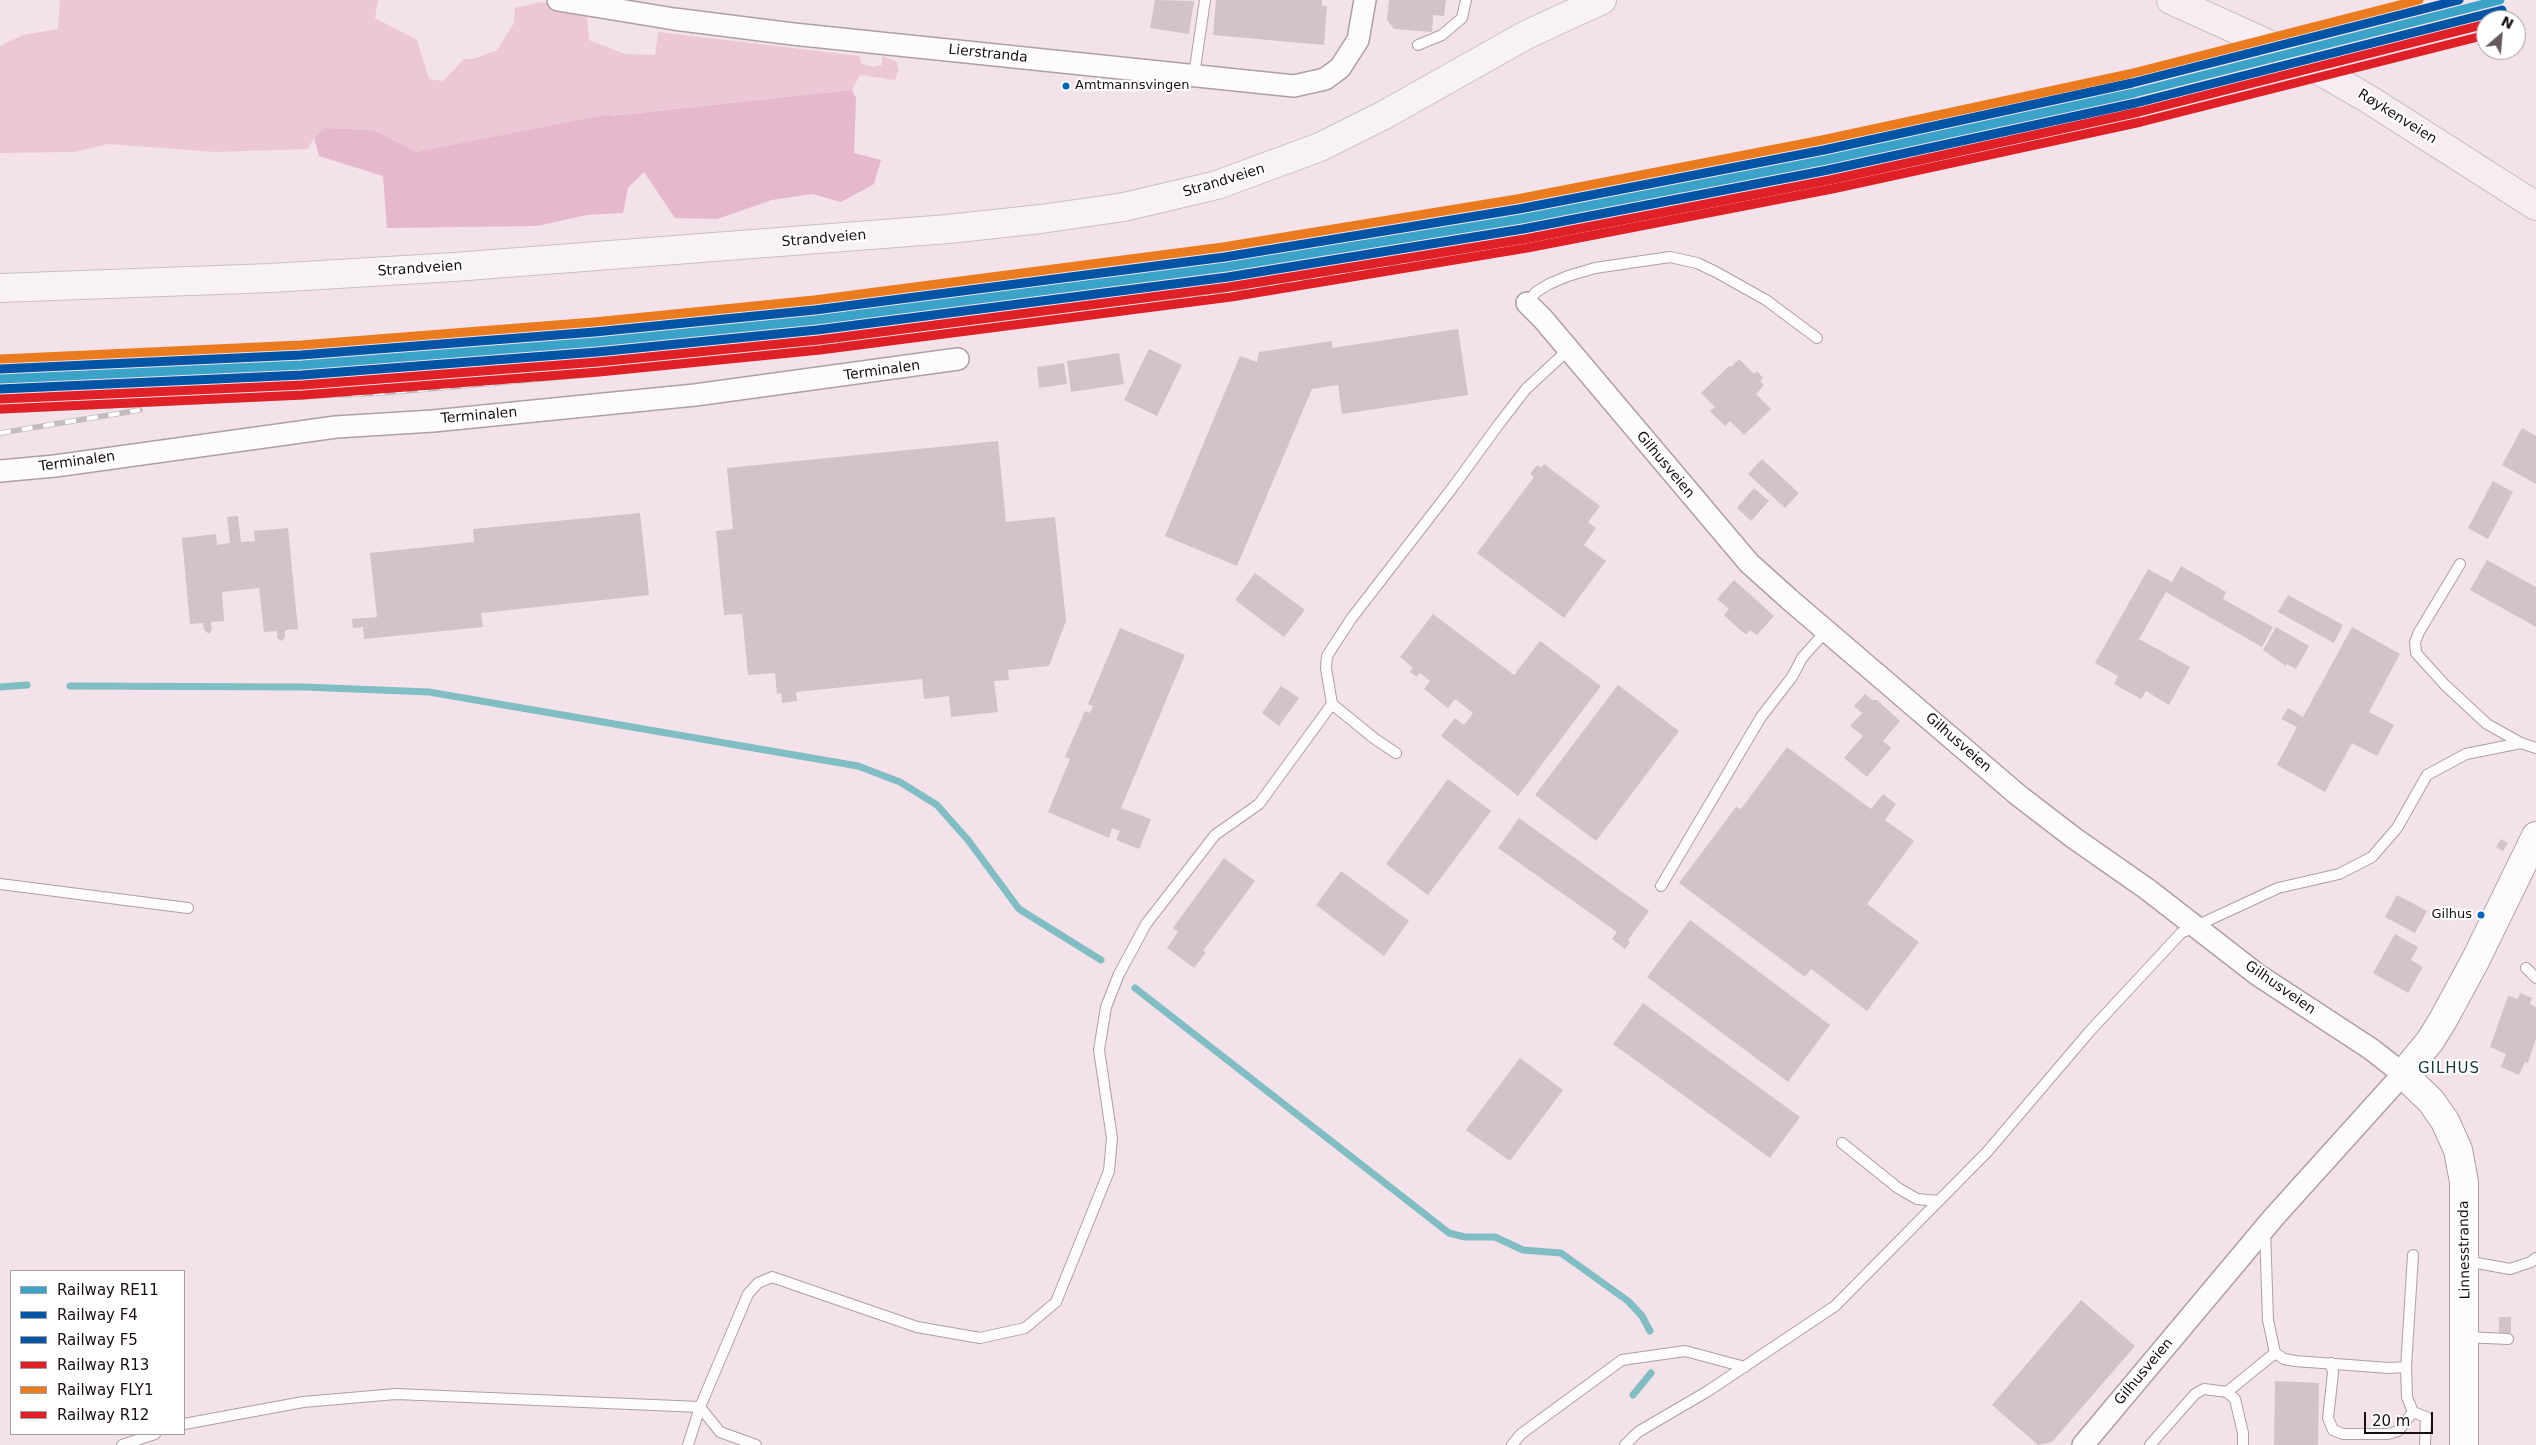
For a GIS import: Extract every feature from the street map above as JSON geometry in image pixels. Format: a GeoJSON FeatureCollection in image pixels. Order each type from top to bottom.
{"type":"FeatureCollection","features":[{"type":"Feature","properties":{"kind":"highway","name":"Røykenveien"},"geometry":{"type":"LineString","coordinates":[[2171,0],[2227,25],[2327,75],[2408,123],[2536,206]]}},
{"type":"Feature","properties":{"kind":"highway","name":"Røykenveien"},"geometry":{"type":"LineString","coordinates":[[2511,191],[2536,216]]}},
{"type":"Feature","properties":{"kind":"main road","name":"Strandveien"},"geometry":{"type":"LineString","coordinates":[[0,288],[272,278],[454,268],[948,228],[1042,219],[1124,207],[1218,185],[1320,147],[1384,115],[1526,35],[1602,0]]}},
{"type":"Feature","properties":{"kind":"street","name":"Lierstranda"},"geometry":{"type":"LineString","coordinates":[[558,0],[674,19],[793,34],[1294,86],[1325,79],[1340,68],[1358,40],[1365,0]]}},
{"type":"Feature","properties":{"kind":"street","name":"Gilhusveien"},"geometry":{"type":"LineString","coordinates":[[1527,304],[1749,563],[1826,631],[2018,795],[2195,925],[2258,975],[2371,1049],[2403,1074]]}},
{"type":"Feature","properties":{"kind":"street","name":"Terminalen"},"geometry":{"type":"LineString","coordinates":[[0,471],[55,466],[336,427],[433,421],[695,396],[958,359]]}},
{"type":"Feature","properties":{"kind":"street","name":"Gilhusveien"},"geometry":{"type":"LineString","coordinates":[[2083,1445],[2266,1228],[2430,1041],[2530,865],[2536,836]]}},
{"type":"Feature","properties":{"kind":"street","name":"Linnesstranda"},"geometry":{"type":"LineString","coordinates":[[2403,1074],[2431,1101],[2445,1121],[2458,1150],[2464,1182],[2464,1445]]}},
{"type":"Feature","properties":{"kind":"lane"},"geometry":{"type":"LineString","coordinates":[[1194,75],[1205,0]]}},
{"type":"Feature","properties":{"kind":"lane"},"geometry":{"type":"LineString","coordinates":[[1418,44],[1442,35],[1462,18],[1466,0]]}},
{"type":"Feature","properties":{"kind":"lane"},"geometry":{"type":"LineString","coordinates":[[1527,304],[1536,292],[1568,276],[1613,265],[1670,258],[1697,263],[1716,272],[1766,300],[1817,338]]}},
{"type":"Feature","properties":{"kind":"lane"},"geometry":{"type":"LineString","coordinates":[[1396,753],[1375,740],[1332,704],[1326,668],[1327,656],[1351,618],[1526,389],[1568,350]]}},
{"type":"Feature","properties":{"kind":"lane"},"geometry":{"type":"LineString","coordinates":[[2460,564],[2419,632],[2415,642],[2416,653],[2445,685],[2487,724],[2521,743],[2536,748]]}},
{"type":"Feature","properties":{"kind":"lane"},"geometry":{"type":"LineString","coordinates":[[1661,886],[1760,717],[1792,677],[1802,658],[1826,631]]}},
{"type":"Feature","properties":{"kind":"lane"},"geometry":{"type":"LineString","coordinates":[[688,1445],[700,1407],[748,1294],[758,1283],[772,1277],[917,1326],[980,1338],[1025,1328],[1056,1302],[1066,1282],[1109,1171],[1112,1138],[1099,1050],[1106,1007],[1119,974],[1146,924],[1215,835],[1259,804],[1332,704]]}},
{"type":"Feature","properties":{"kind":"lane"},"geometry":{"type":"LineString","coordinates":[[1625,1445],[1638,1432],[1745,1367],[1835,1306],[1988,1152],[2090,1031],[2180,933],[2278,888],[2339,874],[2372,857],[2397,828],[2427,775],[2466,754],[2521,743]]}},
{"type":"Feature","properties":{"kind":"lane"},"geometry":{"type":"LineString","coordinates":[[0,884],[188,908]]}},
{"type":"Feature","properties":{"kind":"lane"},"geometry":{"type":"LineString","coordinates":[[2526,968],[2536,978]]}},
{"type":"Feature","properties":{"kind":"lane"},"geometry":{"type":"LineString","coordinates":[[1842,1143],[1898,1188],[1917,1199],[1940,1201]]}},
{"type":"Feature","properties":{"kind":"lane"},"geometry":{"type":"LineString","coordinates":[[2266,1228],[2268,1320],[2275,1353],[2284,1359],[2389,1368],[2406,1367]]}},
{"type":"Feature","properties":{"kind":"lane"},"geometry":{"type":"LineString","coordinates":[[2413,1255],[2406,1367],[2407,1397],[2409,1408],[2413,1412],[2426,1417],[2425,1445]]}},
{"type":"Feature","properties":{"kind":"lane"},"geometry":{"type":"LineString","coordinates":[[2465,1261],[2510,1269],[2531,1262],[2536,1258]]}},
{"type":"Feature","properties":{"kind":"lane"},"geometry":{"type":"LineString","coordinates":[[2465,1337],[2508,1339]]}},
{"type":"Feature","properties":{"kind":"lane"},"geometry":{"type":"LineString","coordinates":[[1512,1445],[1521,1434],[1622,1360],[1684,1351],[1745,1367]]}},
{"type":"Feature","properties":{"kind":"lane"},"geometry":{"type":"LineString","coordinates":[[2227,1392],[2275,1353]]}},
{"type":"Feature","properties":{"kind":"lane"},"geometry":{"type":"LineString","coordinates":[[2331,1363],[2333,1373],[2328,1418],[2333,1430],[2343,1434],[2388,1434],[2398,1431],[2413,1412]]}},
{"type":"Feature","properties":{"kind":"lane"},"geometry":{"type":"LineString","coordinates":[[2150,1445],[2195,1394],[2204,1390],[2227,1392],[2235,1399],[2243,1445]]}},
{"type":"Feature","properties":{"kind":"lane"},"geometry":{"type":"LineString","coordinates":[[185,1424],[303,1402],[396,1394],[700,1407],[720,1432],[756,1445]]}},
{"type":"Feature","properties":{"kind":"lane"},"geometry":{"type":"LineString","coordinates":[[122,1445],[152,1435]]}},
{"type":"Feature","properties":{"kind":"shaded area"},"geometry":{"type":"Polygon","coordinates":[[[60,0],[378,0],[375,18],[417,40],[429,79],[443,81],[464,59],[473,59],[497,50],[514,23],[515,8],[541,2],[572,8],[587,17],[589,40],[625,54],[655,55],[658,32],[860,56],[861,63],[872,67],[882,65],[882,56],[896,61],[899,69],[895,80],[860,75],[852,90],[609,116],[416,152],[374,130],[325,128],[314,138],[308,149],[215,152],[108,144],[74,152],[0,153],[0,46],[23,35],[58,29],[60,0]]]}},
{"type":"Feature","properties":{"kind":"shaded area"},"geometry":{"type":"Polygon","coordinates":[[[852,90],[856,98],[854,153],[881,160],[874,184],[841,202],[812,194],[772,200],[717,219],[675,218],[644,172],[628,188],[623,213],[587,215],[537,226],[387,228],[383,176],[319,156],[314,138],[325,128],[374,130],[416,152],[611,114],[610,116],[852,90]]]}},
{"type":"Feature","properties":{"kind":"building"},"geometry":{"type":"Polygon","coordinates":[[[1155,0],[1194,1],[1189,34],[1150,28],[1155,0]]]}},
{"type":"Feature","properties":{"kind":"building"},"geometry":{"type":"Polygon","coordinates":[[[1216,0],[1322,0],[1322,6],[1327,6],[1324,45],[1213,35],[1216,0]]]}},
{"type":"Feature","properties":{"kind":"building"},"geometry":{"type":"Polygon","coordinates":[[[1389,0],[1446,0],[1444,16],[1433,15],[1432,32],[1394,29],[1387,20],[1389,0]]]}},
{"type":"Feature","properties":{"kind":"building"},"geometry":{"type":"Polygon","coordinates":[[[1458,329],[1468,395],[1342,414],[1338,385],[1312,389],[1237,566],[1165,536],[1240,356],[1257,362],[1259,352],[1332,341],[1332,348],[1458,329]]]}},
{"type":"Feature","properties":{"kind":"building"},"geometry":{"type":"Polygon","coordinates":[[[1149,349],[1182,365],[1157,416],[1124,400],[1149,349]]]}},
{"type":"Feature","properties":{"kind":"building"},"geometry":{"type":"Polygon","coordinates":[[[1119,353],[1124,384],[1071,392],[1067,361],[1119,353]]]}},
{"type":"Feature","properties":{"kind":"building"},"geometry":{"type":"Polygon","coordinates":[[[1739,359],[1754,374],[1757,371],[1763,378],[1760,381],[1764,385],[1756,394],[1771,409],[1744,435],[1730,421],[1725,426],[1710,411],[1715,407],[1701,393],[1739,359]]]}},
{"type":"Feature","properties":{"kind":"building"},"geometry":{"type":"Polygon","coordinates":[[[1064,363],[1067,384],[1039,388],[1037,367],[1064,363]]]}},
{"type":"Feature","properties":{"kind":"building"},"geometry":{"type":"Polygon","coordinates":[[[2522,428],[2536,436],[2536,484],[2502,465],[2522,428]]]}},
{"type":"Feature","properties":{"kind":"building"},"geometry":{"type":"Polygon","coordinates":[[[998,441],[1006,522],[1055,517],[1066,621],[1049,666],[1008,670],[1009,680],[994,681],[998,712],[951,717],[949,696],[924,699],[922,679],[796,692],[797,701],[782,703],[781,693],[777,694],[775,673],[748,675],[742,614],[724,615],[716,531],[733,529],[727,468],[998,441]]]}},
{"type":"Feature","properties":{"kind":"building"},"geometry":{"type":"Polygon","coordinates":[[[1762,459],[1799,493],[1785,508],[1748,474],[1762,459]]]}},
{"type":"Feature","properties":{"kind":"building"},"geometry":{"type":"Polygon","coordinates":[[[1544,464],[1600,506],[1588,522],[1596,528],[1584,545],[1606,561],[1564,618],[1477,553],[1534,477],[1530,474],[1537,465],[1541,468],[1544,464]]]}},
{"type":"Feature","properties":{"kind":"building"},"geometry":{"type":"Polygon","coordinates":[[[2493,481],[2513,492],[2488,539],[2468,528],[2493,481]]]}},
{"type":"Feature","properties":{"kind":"building"},"geometry":{"type":"Polygon","coordinates":[[[1754,488],[1769,501],[1751,521],[1737,508],[1754,488]]]}},
{"type":"Feature","properties":{"kind":"building"},"geometry":{"type":"Polygon","coordinates":[[[640,513],[649,595],[481,613],[483,627],[364,639],[363,627],[353,628],[352,619],[377,617],[370,553],[474,542],[473,529],[640,513]]]}},
{"type":"Feature","properties":{"kind":"building"},"geometry":{"type":"Polygon","coordinates":[[[238,516],[241,542],[255,541],[254,531],[288,528],[298,629],[285,630],[285,637],[282,641],[277,638],[277,631],[264,632],[259,588],[222,592],[224,621],[211,622],[212,629],[209,634],[204,630],[203,623],[190,624],[182,538],[216,534],[217,545],[230,543],[227,517],[238,516]]]}},
{"type":"Feature","properties":{"kind":"building"},"geometry":{"type":"Polygon","coordinates":[[[2487,560],[2536,587],[2536,627],[2470,590],[2487,560]]]}},
{"type":"Feature","properties":{"kind":"building"},"geometry":{"type":"Polygon","coordinates":[[[2181,566],[2226,592],[2223,599],[2273,627],[2262,647],[2166,592],[2139,639],[2190,667],[2169,705],[2146,691],[2141,699],[2114,684],[2118,676],[2095,663],[2148,569],[2172,582],[2181,566]]]}},
{"type":"Feature","properties":{"kind":"building"},"geometry":{"type":"Polygon","coordinates":[[[1255,573],[1305,610],[1284,637],[1235,600],[1255,573]]]}},
{"type":"Feature","properties":{"kind":"building"},"geometry":{"type":"Polygon","coordinates":[[[1734,580],[1774,616],[1757,635],[1750,630],[1747,634],[1742,632],[1724,615],[1729,609],[1717,599],[1734,580]]]}},
{"type":"Feature","properties":{"kind":"building"},"geometry":{"type":"Polygon","coordinates":[[[2288,595],[2343,625],[2334,643],[2278,612],[2288,595]]]}},
{"type":"Feature","properties":{"kind":"building"},"geometry":{"type":"Polygon","coordinates":[[[1433,614],[1514,675],[1540,641],[1601,686],[1518,796],[1441,736],[1455,718],[1464,725],[1473,713],[1455,699],[1448,708],[1424,689],[1430,681],[1420,673],[1417,677],[1410,672],[1413,668],[1400,657],[1433,614]]]}},
{"type":"Feature","properties":{"kind":"building"},"geometry":{"type":"Polygon","coordinates":[[[2276,627],[2309,646],[2296,669],[2287,664],[2286,666],[2263,650],[2276,627]]]}},
{"type":"Feature","properties":{"kind":"building"},"geometry":{"type":"Polygon","coordinates":[[[2352,627],[2400,654],[2369,712],[2394,725],[2377,756],[2352,743],[2325,792],[2277,765],[2297,727],[2281,719],[2288,708],[2303,717],[2352,627]]]}},
{"type":"Feature","properties":{"kind":"building"},"geometry":{"type":"Polygon","coordinates":[[[1120,628],[1185,655],[1121,808],[1151,819],[1139,849],[1116,840],[1120,831],[1112,828],[1109,838],[1048,812],[1070,759],[1065,757],[1085,711],[1090,713],[1093,706],[1088,704],[1120,628]]]}},
{"type":"Feature","properties":{"kind":"building"},"geometry":{"type":"Polygon","coordinates":[[[1618,685],[1679,731],[1596,841],[1535,795],[1618,685]]]}},
{"type":"Feature","properties":{"kind":"building"},"geometry":{"type":"Polygon","coordinates":[[[1281,686],[1299,698],[1279,726],[1262,713],[1281,686]]]}},
{"type":"Feature","properties":{"kind":"building"},"geometry":{"type":"Polygon","coordinates":[[[1865,694],[1872,700],[1877,700],[1900,721],[1883,741],[1891,748],[1867,777],[1844,758],[1863,736],[1850,726],[1862,713],[1854,706],[1865,694]]]}},
{"type":"Feature","properties":{"kind":"building"},"geometry":{"type":"Polygon","coordinates":[[[1787,747],[1871,809],[1883,794],[1896,804],[1885,820],[1914,841],[1867,904],[1919,942],[1867,1011],[1811,969],[1805,977],[1679,883],[1736,807],[1741,809],[1787,747]]]}},
{"type":"Feature","properties":{"kind":"building"},"geometry":{"type":"Polygon","coordinates":[[[1448,779],[1491,811],[1428,895],[1386,864],[1448,779]]]}},
{"type":"Feature","properties":{"kind":"building"},"geometry":{"type":"Polygon","coordinates":[[[1519,818],[1649,911],[1628,940],[1630,942],[1625,949],[1612,939],[1617,932],[1498,848],[1519,818]]]}},
{"type":"Feature","properties":{"kind":"building"},"geometry":{"type":"Polygon","coordinates":[[[2501,839],[2508,843],[2503,851],[2496,847],[2501,839]]]}},
{"type":"Feature","properties":{"kind":"building"},"geometry":{"type":"Polygon","coordinates":[[[1224,858],[1255,881],[1203,951],[1206,952],[1194,968],[1167,948],[1178,932],[1173,928],[1224,858]]]}},
{"type":"Feature","properties":{"kind":"building"},"geometry":{"type":"Polygon","coordinates":[[[1341,871],[1409,921],[1384,956],[1316,905],[1341,871]]]}},
{"type":"Feature","properties":{"kind":"building"},"geometry":{"type":"Polygon","coordinates":[[[2397,895],[2427,911],[2415,933],[2385,917],[2397,895]]]}},
{"type":"Feature","properties":{"kind":"building"},"geometry":{"type":"Polygon","coordinates":[[[1690,920],[1830,1025],[1788,1082],[1647,977],[1690,920]]]}},
{"type":"Feature","properties":{"kind":"building"},"geometry":{"type":"Polygon","coordinates":[[[2395,934],[2418,947],[2411,960],[2423,967],[2408,993],[2373,973],[2395,934]]]}},
{"type":"Feature","properties":{"kind":"building"},"geometry":{"type":"Polygon","coordinates":[[[2520,993],[2532,998],[2530,1004],[2536,1007],[2536,1038],[2528,1063],[2525,1062],[2519,1075],[2501,1067],[2506,1054],[2490,1047],[2508,996],[2518,999],[2520,993]]]}},
{"type":"Feature","properties":{"kind":"building"},"geometry":{"type":"Polygon","coordinates":[[[1643,1003],[1800,1117],[1770,1158],[1613,1044],[1643,1003]]]}},
{"type":"Feature","properties":{"kind":"building"},"geometry":{"type":"Polygon","coordinates":[[[1520,1058],[1563,1090],[1510,1161],[1466,1130],[1520,1058]]]}},
{"type":"Feature","properties":{"kind":"building"},"geometry":{"type":"Polygon","coordinates":[[[2081,1300],[2135,1346],[2052,1442],[2038,1445],[1992,1405],[2081,1300]]]}},
{"type":"Feature","properties":{"kind":"building"},"geometry":{"type":"Polygon","coordinates":[[[2499,1317],[2511,1317],[2511,1333],[2499,1333],[2499,1317]]]}},
{"type":"Feature","properties":{"kind":"building"},"geometry":{"type":"Polygon","coordinates":[[[2275,1381],[2319,1383],[2318,1445],[2274,1445],[2275,1381]]]}},
{"type":"Feature","properties":{"kind":"waterway"},"geometry":{"type":"LineString","coordinates":[[0,687],[27,685]]}},
{"type":"Feature","properties":{"kind":"waterway"},"geometry":{"type":"LineString","coordinates":[[70,686],[305,687],[429,692],[858,766],[900,782],[937,805],[968,840],[1019,909],[1101,960]]}},
{"type":"Feature","properties":{"kind":"waterway"},"geometry":{"type":"LineString","coordinates":[[1135,988],[1449,1233],[1465,1237],[1495,1237],[1523,1250],[1561,1253],[1628,1301],[1642,1316],[1650,1331]]}},
{"type":"Feature","properties":{"kind":"waterway"},"geometry":{"type":"LineString","coordinates":[[1633,1395],[1651,1373]]}},
{"type":"Feature","properties":{"kind":"railway"},"geometry":{"type":"LineString","coordinates":[[0,411],[382,393],[587,375],[1051,320],[1248,291],[1408,264]]}},
{"type":"Feature","properties":{"kind":"railway"},"geometry":{"type":"LineString","coordinates":[[0,433],[140,410]]}},
{"type":"Feature","properties":{"kind":"rail line","name":"FLY1"},"geometry":{"type":"LineString","coordinates":[[0,359],[301,345],[594,322],[814,300],[1223,247],[1517,199],[1822,140],[2129,74],[2419,0]]}},
{"type":"Feature","properties":{"kind":"rail line","name":"F5"},"geometry":{"type":"LineString","coordinates":[[0,369],[301,355],[595,332],[815,310],[1225,257],[1519,209],[1824,150],[2132,83],[2459,0]]}},
{"type":"Feature","properties":{"kind":"rail line","name":"RE11"},"geometry":{"type":"LineString","coordinates":[[0,379],[302,365],[596,342],[816,320],[1226,267],[1521,219],[1826,160],[2134,93],[2500,0]]}},
{"type":"Feature","properties":{"kind":"rail line","name":"F4"},"geometry":{"type":"LineString","coordinates":[[0,389],[302,375],[597,352],[817,330],[1228,277],[1523,229],[1828,170],[2136,103],[2476,17]]}},
{"type":"Feature","properties":{"kind":"rail line","name":"R13"},"geometry":{"type":"LineString","coordinates":[[1,399],[303,385],[598,362],[819,340],[1229,287],[1525,239],[1830,180],[2139,112],[2476,27]]}},
{"type":"Feature","properties":{"kind":"rail line","name":"R12"},"geometry":{"type":"LineString","coordinates":[[1,409],[303,395],[599,372],[820,350],[1231,297],[1527,248],[1832,189],[2141,122],[2476,38]]}},
{"type":"Feature","properties":{"kind":"place","name":"Amtmannsvingen"},"geometry":{"type":"Point","coordinates":[1066,86]}},
{"type":"Feature","properties":{"kind":"place","name":"Gilhus"},"geometry":{"type":"Point","coordinates":[2481,915]}},
{"type":"Feature","properties":{"kind":"district","name":"GILHUS"},"geometry":{"type":"Point","coordinates":[2449,1069]}}]}
